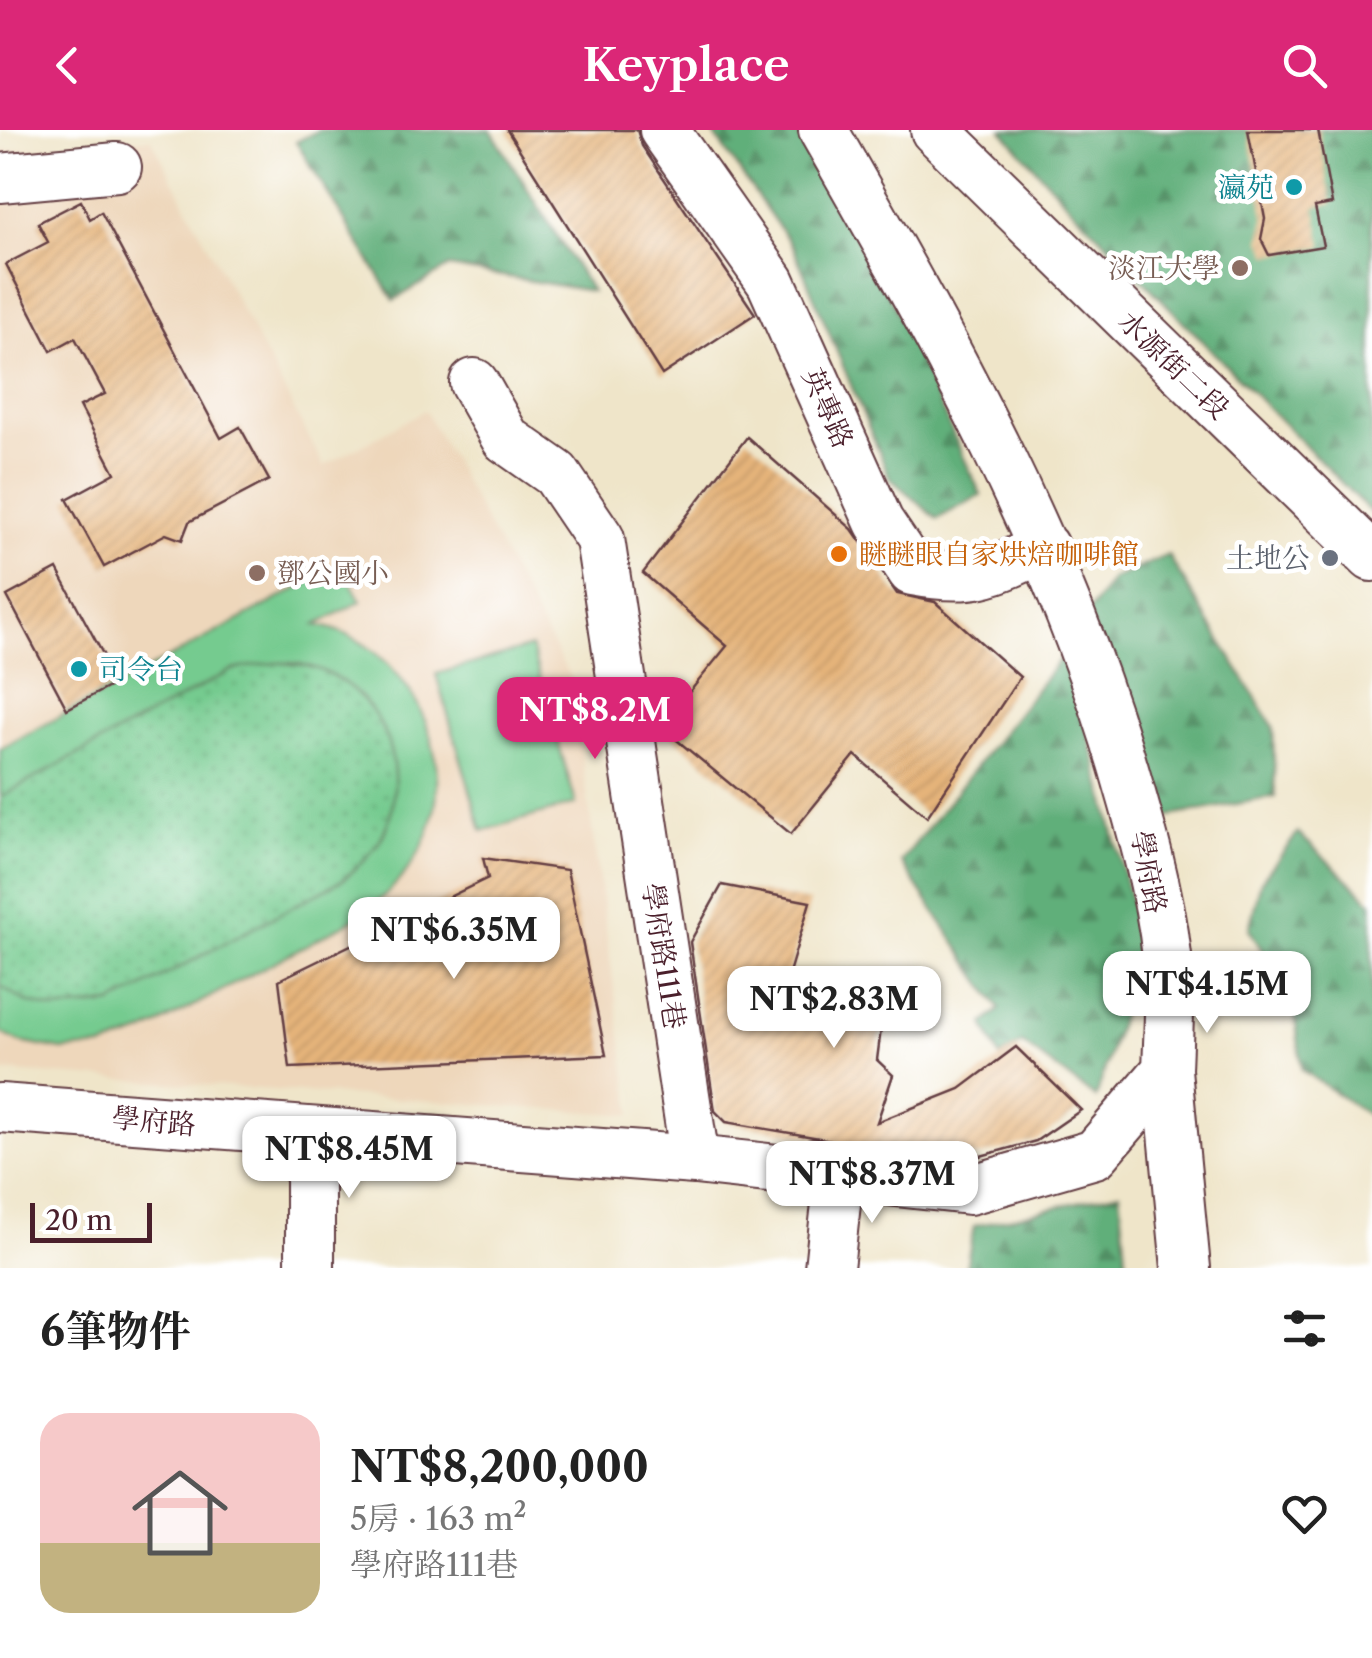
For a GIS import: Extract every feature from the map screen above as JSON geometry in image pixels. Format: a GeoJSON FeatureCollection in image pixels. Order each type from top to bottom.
{"type":"FeatureCollection","features":[{"type":"Feature","properties":{"kind":"street","name":"英專路"},"geometry":{"type":"LineString","coordinates":[[664,130],[771,282],[879,522],[912,571],[956,580],[997,571],[1044,547]]}},
{"type":"Feature","properties":{"kind":"street","name":"學府路"},"geometry":{"type":"LineString","coordinates":[[0,1108],[695,1160],[968,1190],[1095,1154],[1168,1070],[1168,978],[1148,853],[1104,696],[1044,547],[978,405],[823,130]]}},
{"type":"Feature","properties":{"kind":"street","name":"水源街二段"},"geometry":{"type":"LineString","coordinates":[[935,130],[1372,557]]}},
{"type":"Feature","properties":{"kind":"street"},"geometry":{"type":"LineString","coordinates":[[0,178],[117,168]]}},
{"type":"Feature","properties":{"kind":"street","name":"學府路111巷"},"geometry":{"type":"LineString","coordinates":[[474,383],[506,438],[556,474],[600,539],[695,1160]]}},
{"type":"Feature","properties":{"kind":"street"},"geometry":{"type":"LineString","coordinates":[[1168,1070],[1186,1268]]}},
{"type":"Feature","properties":{"kind":"street"},"geometry":{"type":"LineString","coordinates":[[310,1134],[310,1268]]}},
{"type":"Feature","properties":{"kind":"street"},"geometry":{"type":"LineString","coordinates":[[829,1268],[839,1176]]}},
{"type":"Feature","properties":{"kind":"shaded area","name":"鄧公國小"},"geometry":{"type":"Polygon","coordinates":[[[151,138],[324,466],[425,410],[571,679],[632,1115],[0,1071],[0,151],[151,138]]]}},
{"type":"Feature","properties":{"kind":"green space"},"geometry":{"type":"Polygon","coordinates":[[[319,130],[491,130],[591,291],[449,267],[394,300],[296,142],[319,130]]]}},
{"type":"Feature","properties":{"kind":"green space"},"geometry":{"type":"Polygon","coordinates":[[[711,130],[796,130],[881,277],[981,495],[937,519],[890,478],[793,247],[711,130]]]}},
{"type":"Feature","properties":{"kind":"green space","name":"淡江大學"},"geometry":{"type":"Polygon","coordinates":[[[1002,130],[1372,130],[1372,514],[1060,196],[1002,130]]]}},
{"type":"Feature","properties":{"kind":"green space"},"geometry":{"type":"Polygon","coordinates":[[[1168,555],[1273,726],[1275,797],[1148,820],[1088,613],[1112,579],[1168,555]]]}},
{"type":"Feature","properties":{"kind":"green space"},"geometry":{"type":"Polygon","coordinates":[[[341,565],[361,601],[316,625],[348,635],[376,653],[400,677],[418,705],[431,737],[437,770],[436,804],[427,836],[407,871],[358,917],[143,1033],[104,1047],[62,1050],[20,1042],[0,1032],[0,986],[26,1002],[55,1010],[112,1004],[344,879],[376,846],[392,808],[394,782],[392,756],[384,732],[354,691],[333,676],[298,664],[232,670],[0,797],[0,749],[341,565]]]}},
{"type":"Feature","properties":{"kind":"green space"},"geometry":{"type":"Polygon","coordinates":[[[531,647],[576,804],[482,831],[436,674],[531,647]]]}},
{"type":"Feature","properties":{"kind":"green space"},"geometry":{"type":"Polygon","coordinates":[[[1068,649],[1142,947],[1096,1098],[1022,1043],[1000,1058],[984,1024],[1000,1009],[901,862],[1068,649]]]}},
{"type":"Feature","properties":{"kind":"green space"},"geometry":{"type":"Polygon","coordinates":[[[269,662],[303,665],[333,676],[354,690],[384,731],[392,756],[392,807],[384,832],[371,852],[344,879],[112,1004],[55,1010],[27,1002],[0,986],[0,797],[232,670],[269,662]]]}},
{"type":"Feature","properties":{"kind":"green space"},"geometry":{"type":"Polygon","coordinates":[[[1298,833],[1372,902],[1372,1118],[1302,1070],[1293,1001],[1249,929],[1261,881],[1298,833]]]}},
{"type":"Feature","properties":{"kind":"green space"},"geometry":{"type":"Polygon","coordinates":[[[1120,1192],[1127,1268],[966,1268],[974,1226],[1120,1192]]]}},
{"type":"Feature","properties":{"kind":"building"},"geometry":{"type":"Polygon","coordinates":[[[507,130],[637,130],[642,146],[755,314],[662,375],[507,130]]]}},
{"type":"Feature","properties":{"kind":"building","name":"瀛苑"},"geometry":{"type":"Polygon","coordinates":[[[1248,130],[1318,130],[1332,204],[1315,207],[1323,246],[1269,255],[1261,239],[1265,219],[1248,130]]]}},
{"type":"Feature","properties":{"kind":"building"},"geometry":{"type":"Polygon","coordinates":[[[81,201],[90,219],[101,212],[221,438],[240,427],[269,480],[189,522],[182,540],[166,534],[104,567],[67,499],[115,473],[80,406],[105,394],[75,338],[51,351],[6,264],[48,242],[38,223],[81,201]]]}},
{"type":"Feature","properties":{"kind":"building"},"geometry":{"type":"Polygon","coordinates":[[[747,437],[852,529],[897,594],[935,602],[1020,677],[927,817],[855,755],[791,834],[661,727],[727,646],[643,573],[747,437]]]}},
{"type":"Feature","properties":{"kind":"building"},"geometry":{"type":"Polygon","coordinates":[[[57,569],[118,682],[67,709],[7,596],[57,569]]]}},
{"type":"Feature","properties":{"kind":"building"},"geometry":{"type":"Polygon","coordinates":[[[483,858],[567,870],[606,1055],[290,1068],[279,980],[488,878],[483,858]]]}},
{"type":"Feature","properties":{"kind":"building"},"geometry":{"type":"Polygon","coordinates":[[[722,885],[810,902],[786,983],[856,1000],[854,1023],[881,1029],[877,1060],[893,1075],[877,1122],[960,1089],[1016,1047],[1081,1110],[1036,1141],[977,1157],[825,1142],[831,1140],[726,1122],[715,1111],[690,942],[722,885]]]}},
{"type":"Feature","properties":{"kind":"place","name":"瀛苑"},"geometry":{"type":"Point","coordinates":[1294,187]}},
{"type":"Feature","properties":{"kind":"place","name":"淡江大學"},"geometry":{"type":"Point","coordinates":[1240,268]}},
{"type":"Feature","properties":{"kind":"place","name":"瞇瞇眼自家烘焙咖啡館"},"geometry":{"type":"Point","coordinates":[839,554]}},
{"type":"Feature","properties":{"kind":"place","name":"土地公"},"geometry":{"type":"Point","coordinates":[1330,558]}},
{"type":"Feature","properties":{"kind":"place","name":"鄧公國小"},"geometry":{"type":"Point","coordinates":[257,573]}},
{"type":"Feature","properties":{"kind":"place","name":"司令台"},"geometry":{"type":"Point","coordinates":[79,669]}}]}
